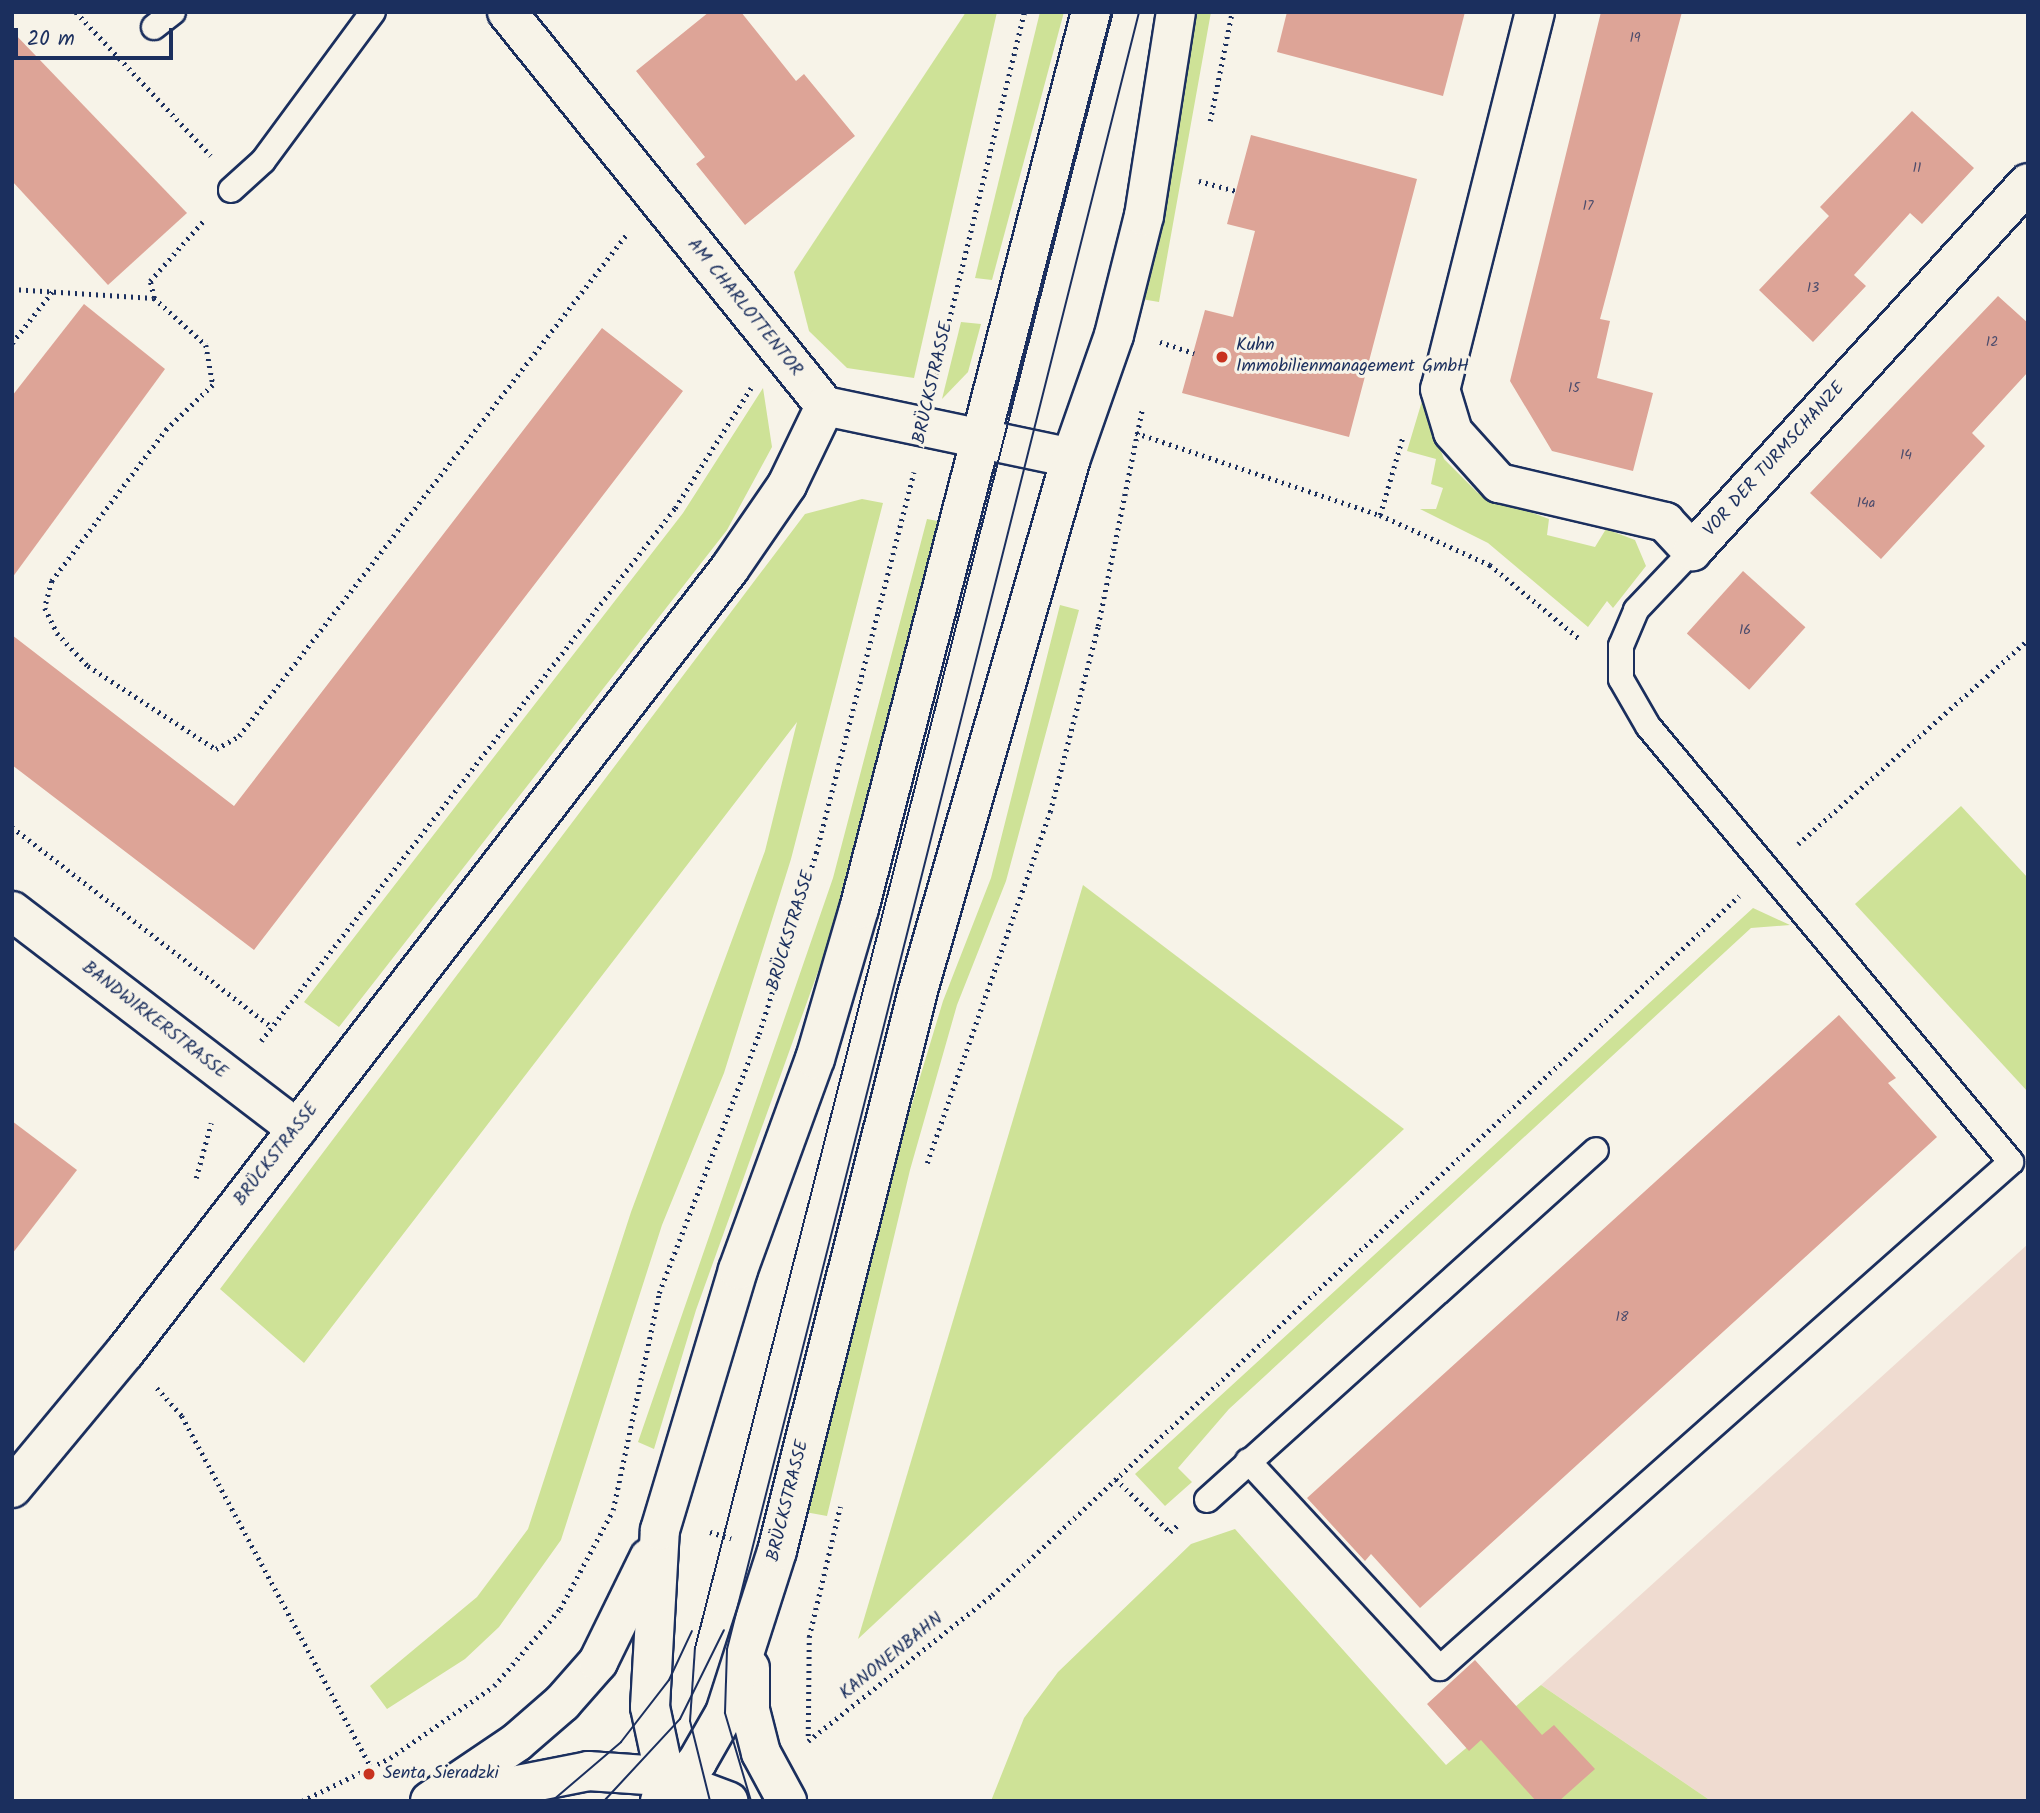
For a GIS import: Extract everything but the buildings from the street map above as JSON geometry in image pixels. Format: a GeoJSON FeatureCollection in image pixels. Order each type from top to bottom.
{"type":"FeatureCollection","features":[{"type":"Feature","properties":{"kind":"main road","name":"AM CHARLOTTENTOR"},"geometry":{"type":"LineString","coordinates":[[507,12],[654,199],[825,406]]}},
{"type":"Feature","properties":{"kind":"main road"},"geometry":{"type":"LineString","coordinates":[[430,1801],[517,1742],[598,1662],[628,1612],[662,1525],[738,1270],[819,1047],[984,438],[1091,12]]}},
{"type":"Feature","properties":{"kind":"main road","name":"BRÜCKSTRASSE"},"geometry":{"type":"LineString","coordinates":[[668,1791],[725,1713],[751,1642],[777,1551],[919,987],[1070,458],[1114,335],[1144,216],[1176,12]]}},
{"type":"Feature","properties":{"kind":"main road"},"geometry":{"type":"LineString","coordinates":[[1440,389],[1535,12]]}},
{"type":"Feature","properties":{"kind":"main road","name":"VOR DER TURMSCHANZE"},"geometry":{"type":"LineString","coordinates":[[1440,389],[1453,432],[1499,483],[1665,522],[1692,551],[2028,183]]}},
{"type":"Feature","properties":{"kind":"main road"},"geometry":{"type":"LineString","coordinates":[[825,406],[923,430],[984,438],[1070,458]]}},
{"type":"Feature","properties":{"kind":"main road","name":"BRÜCKSTRASSE"},"geometry":{"type":"LineString","coordinates":[[12,1488],[125,1352],[730,568],[787,485],[825,406]]}},
{"type":"Feature","properties":{"kind":"main road","name":"BANDWIRKERSTRASSE"},"geometry":{"type":"LineString","coordinates":[[12,911],[297,1129]]}},
{"type":"Feature","properties":{"kind":"main road"},"geometry":{"type":"LineString","coordinates":[[662,1525],[650,1706],[668,1791]]}},
{"type":"Feature","properties":{"kind":"main road"},"geometry":{"type":"LineString","coordinates":[[751,1642],[750,1710],[761,1753],[787,1801]]}},
{"type":"Feature","properties":{"kind":"main road"},"geometry":{"type":"LineString","coordinates":[[439,1801],[562,1774],[728,1801]]}},
{"type":"Feature","properties":{"kind":"lane"},"geometry":{"type":"LineString","coordinates":[[231,190],[263,161],[373,12]]}},
{"type":"Feature","properties":{"kind":"lane"},"geometry":{"type":"LineString","coordinates":[[1248,1461],[1440,1668],[2011,1162],[1648,726],[1621,679],[1621,646],[1636,610],[1692,551]]}},
{"type":"Feature","properties":{"kind":"lane"},"geometry":{"type":"LineString","coordinates":[[1207,1500],[1596,1150]]}},
{"type":"Feature","properties":{"kind":"path"},"geometry":{"type":"LineString","coordinates":[[76,12],[203,146],[231,190],[149,281],[154,299],[206,345],[213,385],[172,422],[52,581],[45,608],[57,633],[88,666],[216,749],[239,736],[654,199]]}},
{"type":"Feature","properties":{"kind":"path","name":"BRÜCKSTRASSE"},"geometry":{"type":"LineString","coordinates":[[302,1801],[370,1765],[390,1758],[494,1686],[530,1647],[566,1599],[613,1510],[659,1293],[759,1034],[816,853],[871,659],[1024,12]]}},
{"type":"Feature","properties":{"kind":"path"},"geometry":{"type":"LineString","coordinates":[[1209,129],[1232,12]]}},
{"type":"Feature","properties":{"kind":"path"},"geometry":{"type":"LineString","coordinates":[[1196,194],[1201,168]]}},
{"type":"Feature","properties":{"kind":"path"},"geometry":{"type":"LineString","coordinates":[[1199,181],[1236,191]]}},
{"type":"Feature","properties":{"kind":"path"},"geometry":{"type":"LineString","coordinates":[[12,289],[154,299]]}},
{"type":"Feature","properties":{"kind":"path"},"geometry":{"type":"LineString","coordinates":[[12,343],[52,292]]}},
{"type":"Feature","properties":{"kind":"path"},"geometry":{"type":"LineString","coordinates":[[1154,355],[1160,329]]}},
{"type":"Feature","properties":{"kind":"path"},"geometry":{"type":"LineString","coordinates":[[1157,342],[1194,353]]}},
{"type":"Feature","properties":{"kind":"path"},"geometry":{"type":"LineString","coordinates":[[231,1080],[675,509],[775,347]]}},
{"type":"Feature","properties":{"kind":"path"},"geometry":{"type":"LineString","coordinates":[[1380,514],[1416,391],[1440,389]]}},
{"type":"Feature","properties":{"kind":"path"},"geometry":{"type":"LineString","coordinates":[[926,1168],[957,1064],[1004,956],[1050,812],[1098,626],[1145,394]]}},
{"type":"Feature","properties":{"kind":"path"},"geometry":{"type":"LineString","coordinates":[[1136,433],[1380,514],[1490,565],[1621,679]]}},
{"type":"Feature","properties":{"kind":"path","name":"KANONENBAHN"},"geometry":{"type":"LineString","coordinates":[[825,1570],[809,1637],[808,1740],[992,1594],[1767,871],[2028,640]]}},
{"type":"Feature","properties":{"kind":"path"},"geometry":{"type":"LineString","coordinates":[[12,827],[272,1027]]}},
{"type":"Feature","properties":{"kind":"path"},"geometry":{"type":"LineString","coordinates":[[125,1352],[182,1416],[370,1765]]}},
{"type":"Feature","properties":{"kind":"path"},"geometry":{"type":"LineString","coordinates":[[1116,1479],[1170,1532],[1207,1500]]}},
{"type":"Feature","properties":{"kind":"path"},"geometry":{"type":"LineString","coordinates":[[613,1510],[662,1525],[777,1551],[825,1570],[842,1493]]}},
{"type":"Feature","properties":{"kind":"shaded area"},"geometry":{"type":"Polygon","coordinates":[[[2028,1244],[2028,1801],[1711,1801],[1541,1685],[2028,1244]]]}},
{"type":"Feature","properties":{"kind":"green space"},"geometry":{"type":"Polygon","coordinates":[[[966,12],[997,12],[914,378],[847,368],[809,331],[794,272],[966,12]]]}},
{"type":"Feature","properties":{"kind":"green space"},"geometry":{"type":"Polygon","coordinates":[[[1040,12],[1064,12],[992,280],[975,278],[1040,12]]]}},
{"type":"Feature","properties":{"kind":"green space"},"geometry":{"type":"Polygon","coordinates":[[[1195,12],[1211,12],[1159,302],[1141,299],[1158,241],[1195,12]]]}},
{"type":"Feature","properties":{"kind":"green space"},"geometry":{"type":"Polygon","coordinates":[[[961,322],[981,324],[968,372],[942,399],[961,322]]]}},
{"type":"Feature","properties":{"kind":"green space"},"geometry":{"type":"Polygon","coordinates":[[[763,388],[772,447],[727,530],[339,1027],[304,1002],[683,513],[763,388]]]}},
{"type":"Feature","properties":{"kind":"green space"},"geometry":{"type":"Polygon","coordinates":[[[1422,401],[1444,459],[1478,493],[1549,519],[1547,535],[1595,547],[1606,529],[1635,540],[1646,566],[1613,608],[1607,601],[1588,627],[1488,543],[1420,509],[1436,509],[1443,488],[1431,484],[1436,459],[1407,451],[1422,401]]]}},
{"type":"Feature","properties":{"kind":"green space"},"geometry":{"type":"Polygon","coordinates":[[[862,499],[883,503],[791,859],[724,1073],[662,1225],[561,1540],[499,1627],[465,1659],[387,1709],[370,1686],[477,1597],[528,1529],[631,1212],[765,851],[797,722],[304,1363],[220,1289],[805,514],[862,499]]]}},
{"type":"Feature","properties":{"kind":"green space"},"geometry":{"type":"Polygon","coordinates":[[[927,519],[943,522],[851,880],[696,1310],[654,1449],[638,1442],[833,878],[927,519]]]}},
{"type":"Feature","properties":{"kind":"green space"},"geometry":{"type":"Polygon","coordinates":[[[1060,605],[1079,610],[1006,881],[957,1005],[910,1170],[827,1516],[805,1512],[892,1170],[943,1001],[991,878],[1060,605]]]}},
{"type":"Feature","properties":{"kind":"green space"},"geometry":{"type":"Polygon","coordinates":[[[1961,806],[2028,878],[2028,1092],[1855,904],[1961,806]]]}},
{"type":"Feature","properties":{"kind":"green space"},"geometry":{"type":"Polygon","coordinates":[[[1083,885],[1404,1129],[858,1639],[1083,885]]]}},
{"type":"Feature","properties":{"kind":"green space"},"geometry":{"type":"Polygon","coordinates":[[[1753,908],[1790,925],[1751,928],[1229,1409],[1178,1468],[1192,1482],[1165,1506],[1135,1474],[1753,908]]]}},
{"type":"Feature","properties":{"kind":"green space"},"geometry":{"type":"Polygon","coordinates":[[[1235,1529],[1446,1765],[1541,1685],[1711,1801],[991,1801],[1024,1718],[1058,1672],[1191,1544],[1235,1529]]]}},
{"type":"Feature","properties":{"kind":"tram line"},"geometry":{"type":"LineString","coordinates":[[710,1801],[690,1721],[695,1648],[1113,12]]}},
{"type":"Feature","properties":{"kind":"tram line"},"geometry":{"type":"LineString","coordinates":[[751,1801],[725,1713],[727,1649],[1139,12]]}},
{"type":"Feature","properties":{"kind":"tram line"},"geometry":{"type":"LineString","coordinates":[[604,1801],[680,1719],[724,1630]]}},
{"type":"Feature","properties":{"kind":"tram line"},"geometry":{"type":"LineString","coordinates":[[552,1801],[621,1742],[669,1680],[692,1631]]}},
{"type":"Feature","properties":{"kind":"place","name":"Kuhn Immobilienmanagement GmbH"},"geometry":{"type":"Point","coordinates":[1222,357]}},
{"type":"Feature","properties":{"kind":"place","name":"Senta Sieradzki"},"geometry":{"type":"Point","coordinates":[369,1774]}}]}
